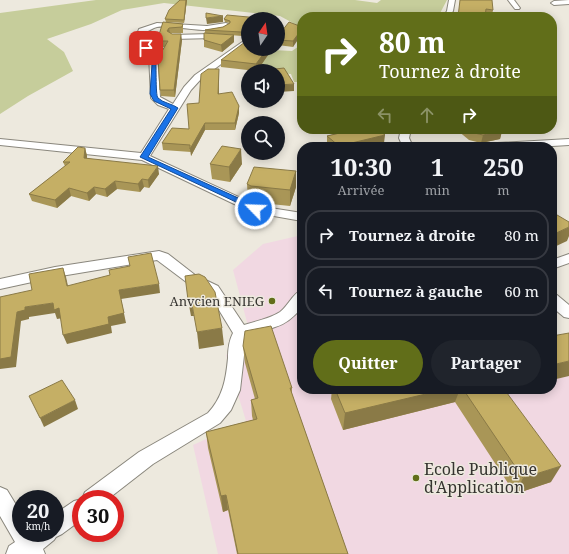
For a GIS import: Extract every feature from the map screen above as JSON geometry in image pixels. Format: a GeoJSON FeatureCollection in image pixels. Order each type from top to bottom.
{"type":"FeatureCollection","features":[{"type":"Feature","properties":{"kind":"street"},"geometry":{"type":"LineString","coordinates":[[449,12],[452,0]]}},
{"type":"Feature","properties":{"kind":"street"},"geometry":{"type":"LineString","coordinates":[[511,0],[517,8]]}},
{"type":"Feature","properties":{"kind":"street"},"geometry":{"type":"LineString","coordinates":[[554,3],[569,2]]}},
{"type":"Feature","properties":{"kind":"street"},"geometry":{"type":"LineString","coordinates":[[175,108],[156,100],[153,94],[155,64],[153,53],[138,42],[142,31],[157,25],[207,28],[226,25]]}},
{"type":"Feature","properties":{"kind":"street"},"geometry":{"type":"LineString","coordinates":[[173,37],[221,37]]}},
{"type":"Feature","properties":{"kind":"street"},"geometry":{"type":"LineString","coordinates":[[144,157],[187,89],[198,77],[241,43]]}},
{"type":"Feature","properties":{"kind":"street"},"geometry":{"type":"LineString","coordinates":[[0,142],[144,157],[255,209],[297,216]]}},
{"type":"Feature","properties":{"kind":"street"},"geometry":{"type":"LineString","coordinates":[[557,143],[569,142]]}},
{"type":"Feature","properties":{"kind":"street"},"geometry":{"type":"LineString","coordinates":[[0,284],[55,272],[159,255],[190,278],[213,289],[241,333]]}},
{"type":"Feature","properties":{"kind":"street"},"geometry":{"type":"LineString","coordinates":[[557,263],[569,258]]}},
{"type":"Feature","properties":{"kind":"street"},"geometry":{"type":"LineString","coordinates":[[104,490],[146,458],[214,418],[222,410],[229,399],[233,385],[237,339],[241,333],[284,317],[292,310],[297,302]]}},
{"type":"Feature","properties":{"kind":"street"},"geometry":{"type":"LineString","coordinates":[[557,303],[569,313]]}},
{"type":"Feature","properties":{"kind":"street"},"geometry":{"type":"LineString","coordinates":[[0,497],[27,551],[37,542]]}},
{"type":"Feature","properties":{"kind":"shaded area","name":"Ecole Publique d'Application"},"geometry":{"type":"Polygon","coordinates":[[[297,236],[297,394],[557,394],[557,337],[569,350],[569,554],[218,554],[193,445],[246,421],[226,355],[251,337],[233,270],[263,244],[297,236]]]}},
{"type":"Feature","properties":{"kind":"green space"},"geometry":{"type":"Polygon","coordinates":[[[96,0],[355,0],[377,3],[381,0],[447,0],[441,12],[297,12],[297,25],[285,19],[285,12],[244,12],[164,3],[122,10],[91,24],[47,39],[64,52],[73,71],[28,96],[0,114],[0,13],[96,0]]]}},
{"type":"Feature","properties":{"kind":"green space"},"geometry":{"type":"Polygon","coordinates":[[[297,48],[297,82],[294,82],[291,74],[285,74],[285,64],[259,64],[266,56],[285,56],[285,51],[292,51],[297,48]]]}},
{"type":"Feature","properties":{"kind":"building"},"geometry":{"type":"Polygon","coordinates":[[[180,0],[186,0],[184,20],[165,19],[169,10],[180,0]]]}},
{"type":"Feature","properties":{"kind":"building"},"geometry":{"type":"Polygon","coordinates":[[[460,0],[492,0],[493,10],[486,9],[486,12],[459,12],[460,0]]]}},
{"type":"Feature","properties":{"kind":"building"},"geometry":{"type":"Polygon","coordinates":[[[206,13],[223,16],[206,18],[206,13]]]}},
{"type":"Feature","properties":{"kind":"building"},"geometry":{"type":"Polygon","coordinates":[[[227,15],[241,16],[241,32],[205,30],[223,27],[230,23],[230,21],[224,19],[227,15]]]}},
{"type":"Feature","properties":{"kind":"building"},"geometry":{"type":"Polygon","coordinates":[[[163,22],[183,24],[182,27],[169,28],[167,31],[172,34],[181,34],[174,90],[160,90],[158,58],[168,41],[157,41],[163,22]]]}},
{"type":"Feature","properties":{"kind":"building"},"geometry":{"type":"Polygon","coordinates":[[[289,22],[297,25],[297,36],[293,41],[285,40],[285,27],[289,22]]]}},
{"type":"Feature","properties":{"kind":"building"},"geometry":{"type":"Polygon","coordinates":[[[204,33],[234,35],[221,45],[204,40],[204,33]]]}},
{"type":"Feature","properties":{"kind":"building"},"geometry":{"type":"Polygon","coordinates":[[[241,45],[241,56],[262,56],[256,64],[221,60],[241,45]]]}},
{"type":"Feature","properties":{"kind":"building"},"geometry":{"type":"Polygon","coordinates":[[[208,69],[219,69],[218,94],[232,92],[239,106],[235,123],[205,123],[190,149],[190,145],[162,143],[172,128],[189,129],[187,104],[199,103],[201,74],[208,69]]]}},
{"type":"Feature","properties":{"kind":"building"},"geometry":{"type":"Polygon","coordinates":[[[285,70],[294,84],[285,85],[285,70]]]}},
{"type":"Feature","properties":{"kind":"building"},"geometry":{"type":"Polygon","coordinates":[[[336,134],[385,135],[356,142],[334,142],[327,136],[336,134]]]}},
{"type":"Feature","properties":{"kind":"building"},"geometry":{"type":"Polygon","coordinates":[[[222,146],[241,149],[229,167],[210,164],[222,146]]]}},
{"type":"Feature","properties":{"kind":"building"},"geometry":{"type":"Polygon","coordinates":[[[78,147],[85,148],[84,158],[158,166],[148,180],[142,179],[138,184],[115,181],[105,189],[94,187],[87,193],[69,188],[55,200],[29,194],[70,162],[63,162],[78,147]]]}},
{"type":"Feature","properties":{"kind":"building"},"geometry":{"type":"Polygon","coordinates":[[[254,167],[296,171],[290,190],[251,186],[247,184],[254,167]]]}},
{"type":"Feature","properties":{"kind":"building"},"geometry":{"type":"Polygon","coordinates":[[[557,215],[569,222],[569,227],[557,233],[557,215]]]}},
{"type":"Feature","properties":{"kind":"building"},"geometry":{"type":"Polygon","coordinates":[[[151,253],[159,284],[119,290],[124,313],[108,317],[109,324],[63,335],[59,308],[54,310],[53,303],[25,307],[25,310],[17,312],[11,357],[0,359],[0,297],[32,290],[29,274],[63,268],[67,286],[110,275],[109,270],[130,266],[128,257],[151,253]]]}},
{"type":"Feature","properties":{"kind":"building"},"geometry":{"type":"Polygon","coordinates":[[[199,274],[205,277],[215,292],[222,328],[197,332],[191,299],[188,300],[185,276],[199,274]]]}},
{"type":"Feature","properties":{"kind":"building"},"geometry":{"type":"Polygon","coordinates":[[[271,326],[292,388],[290,388],[348,554],[238,554],[226,495],[221,496],[206,432],[257,419],[251,400],[258,398],[243,346],[245,331],[271,326]]]}},
{"type":"Feature","properties":{"kind":"building"},"geometry":{"type":"Polygon","coordinates":[[[569,333],[569,361],[557,364],[557,335],[569,333]]]}},
{"type":"Feature","properties":{"kind":"building"},"geometry":{"type":"Polygon","coordinates":[[[62,380],[75,400],[40,418],[29,396],[62,380]]]}},
{"type":"Feature","properties":{"kind":"building"},"geometry":{"type":"Polygon","coordinates":[[[337,394],[426,394],[345,413],[337,394]]]}},
{"type":"Feature","properties":{"kind":"building"},"geometry":{"type":"Polygon","coordinates":[[[466,394],[508,394],[561,466],[523,478],[466,394]]]}},
{"type":"Feature","properties":{"kind":"place","name":"Anvcien ENIEG"},"geometry":{"type":"Point","coordinates":[272,301]}},
{"type":"Feature","properties":{"kind":"place","name":"Ecole Publique d'Application"},"geometry":{"type":"Point","coordinates":[416,478]}},
{"type":"Feature","properties":{"kind":"route"},"geometry":{"type":"LineString","coordinates":[[146,48],[153,53],[155,64],[153,94],[156,100],[175,108],[144,157],[255,209]]}}]}
